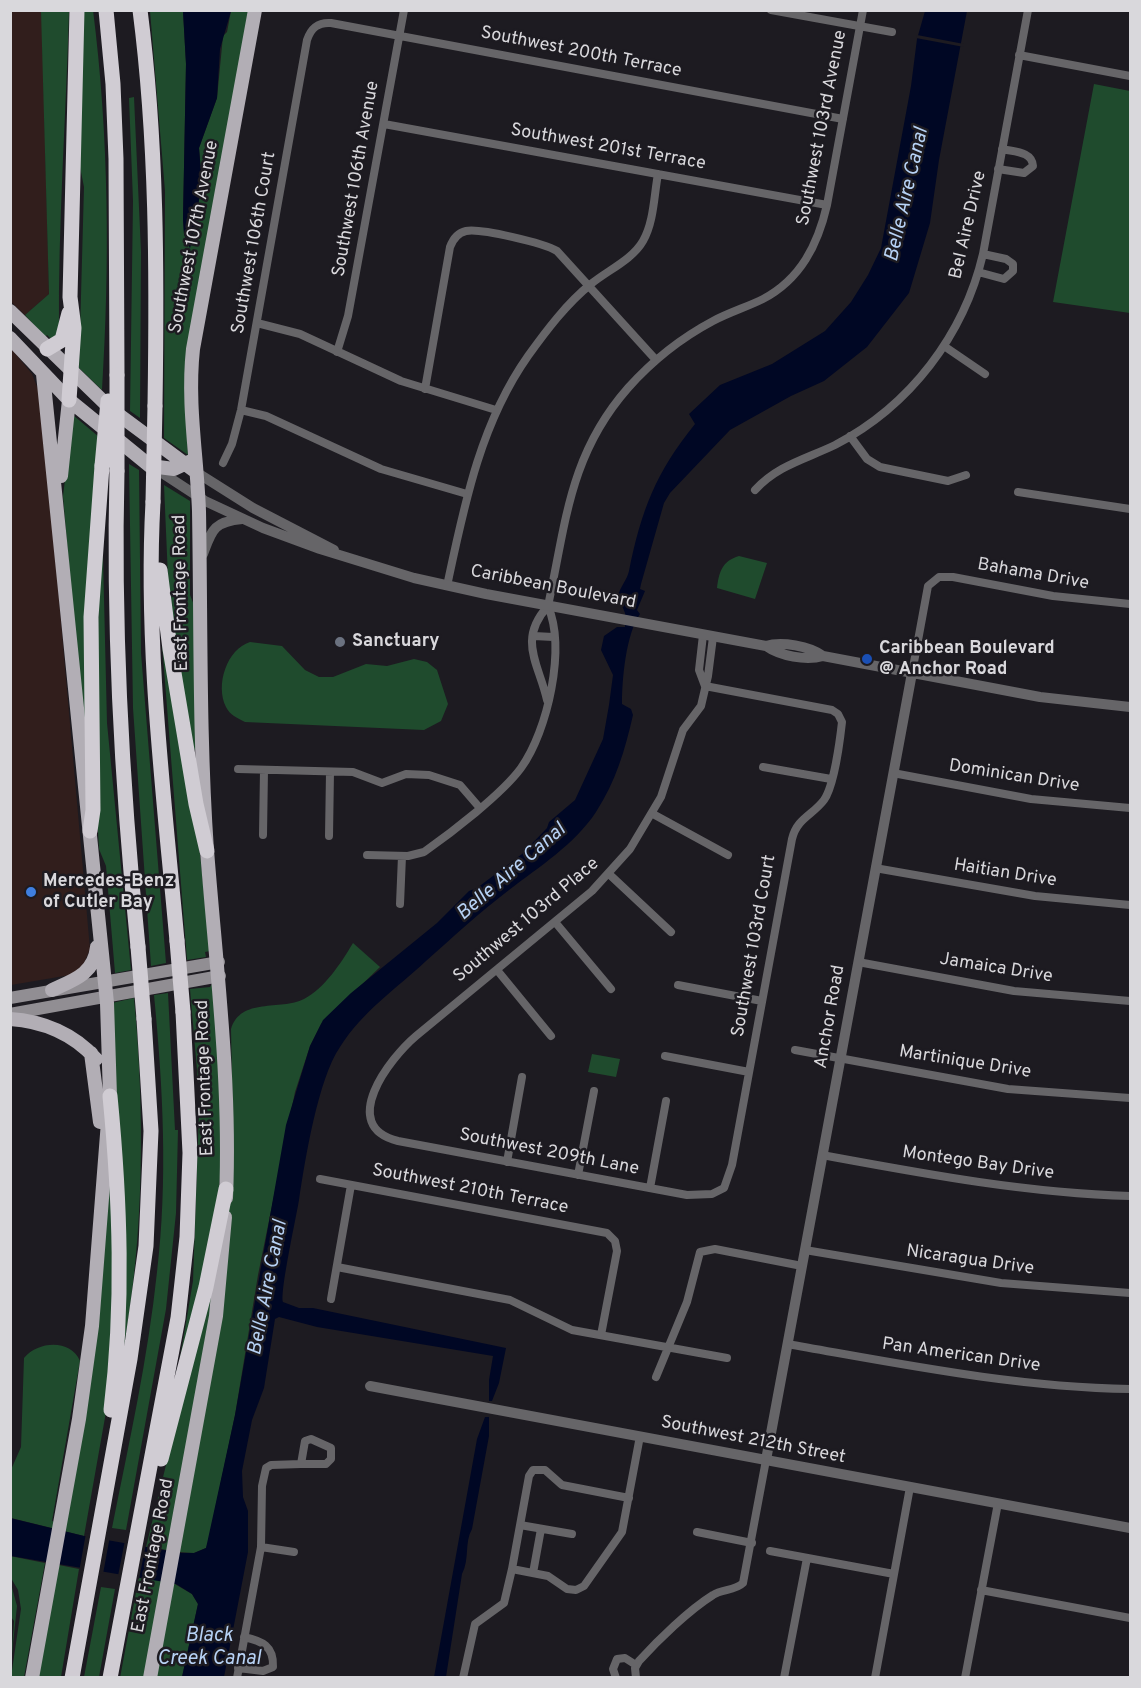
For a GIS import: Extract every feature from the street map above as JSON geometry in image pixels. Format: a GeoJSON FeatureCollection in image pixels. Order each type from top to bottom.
{"type":"FeatureCollection","features":[{"type":"Feature","properties":{"kind":"highway"},"geometry":{"type":"LineString","coordinates":[[47,349],[62,340],[70,310],[77,10]]}},
{"type":"Feature","properties":{"kind":"highway"},"geometry":{"type":"LineString","coordinates":[[90,831],[93,810],[91,617],[110,469],[116,350],[116,148],[106,10]]}},
{"type":"Feature","properties":{"kind":"highway"},"geometry":{"type":"LineString","coordinates":[[110,1677],[178,1317],[187,1237],[190,1125],[183,1012],[155,683],[152,571],[155,185],[151,114],[140,10]]}},
{"type":"Feature","properties":{"kind":"highway"},"geometry":{"type":"LineString","coordinates":[[69,400],[74,328],[70,310]]}},
{"type":"Feature","properties":{"kind":"highway"},"geometry":{"type":"LineString","coordinates":[[102,1501],[136,1325],[146,1246],[151,1131],[118,681],[116,568],[110,469]]}},
{"type":"Feature","properties":{"kind":"highway"},"geometry":{"type":"LineString","coordinates":[[153,502],[170,649],[196,804],[207,851]]}},
{"type":"Feature","properties":{"kind":"highway"},"geometry":{"type":"LineString","coordinates":[[72,1677],[102,1501],[115,1377],[120,1263],[117,1171],[110,1096]]}},
{"type":"Feature","properties":{"kind":"highway"},"geometry":{"type":"LineString","coordinates":[[143,1506],[152,1493],[165,1445],[206,1287],[226,1190]]}},
{"type":"Feature","properties":{"kind":"main road","name":"Southwest 107th Avenue"},"geometry":{"type":"LineString","coordinates":[[192,464],[189,394],[193,349],[255,10]]}},
{"type":"Feature","properties":{"kind":"main road","name":"Caribbean Boulevard"},"geometry":{"type":"LineString","coordinates":[[10,311],[72,374],[111,409],[192,464]]}},
{"type":"Feature","properties":{"kind":"main road","name":"Caribbean Boulevard"},"geometry":{"type":"LineString","coordinates":[[10,338],[69,400],[150,466]]}},
{"type":"Feature","properties":{"kind":"main road"},"geometry":{"type":"LineString","coordinates":[[32,1677],[90,1345],[110,1096],[106,997],[44,374]]}},
{"type":"Feature","properties":{"kind":"main road"},"geometry":{"type":"LineString","coordinates":[[58,502],[69,400],[111,409]]}},
{"type":"Feature","properties":{"kind":"main road"},"geometry":{"type":"LineString","coordinates":[[150,466],[174,469],[192,464]]}},
{"type":"Feature","properties":{"kind":"main road","name":"East Frontage Road"},"geometry":{"type":"LineString","coordinates":[[150,1677],[216,1316],[226,1190],[225,1031],[207,851],[202,728],[198,496],[192,464]]}},
{"type":"Feature","properties":{"kind":"main road"},"geometry":{"type":"LineString","coordinates":[[52,990],[87,972],[94,960],[99,936]]}},
{"type":"Feature","properties":{"kind":"main road"},"geometry":{"type":"LineString","coordinates":[[10,998],[219,962]]}},
{"type":"Feature","properties":{"kind":"main road"},"geometry":{"type":"LineString","coordinates":[[10,1017],[220,976]]}},
{"type":"Feature","properties":{"kind":"main road"},"geometry":{"type":"LineString","coordinates":[[10,1017],[36,1022],[51,1028],[91,1053],[109,1074]]}},
{"type":"Feature","properties":{"kind":"main road"},"geometry":{"type":"LineString","coordinates":[[91,1053],[100,1106],[102,1182]]}},
{"type":"Feature","properties":{"kind":"street","name":"Southwest 106th Avenue"},"geometry":{"type":"LineString","coordinates":[[337,352],[348,316],[404,10]]}},
{"type":"Feature","properties":{"kind":"street"},"geometry":{"type":"LineString","coordinates":[[771,10],[892,32]]}},
{"type":"Feature","properties":{"kind":"street","name":"Southwest 103rd Avenue"},"geometry":{"type":"LineString","coordinates":[[547,700],[533,660],[534,636],[538,617],[548,606],[568,501],[582,461],[610,412],[656,360],[692,333],[765,298],[788,281],[808,258],[827,205],[863,10]]}},
{"type":"Feature","properties":{"kind":"street","name":"Bel Aire Drive"},"geometry":{"type":"LineString","coordinates":[[755,490],[779,469],[850,436],[903,396],[944,346],[964,310],[983,254],[1028,10]]}},
{"type":"Feature","properties":{"kind":"street","name":"Southwest 200th Terrace"},"geometry":{"type":"LineString","coordinates":[[314,27],[331,23],[843,119]]}},
{"type":"Feature","properties":{"kind":"street","name":"Southwest 106th Court"},"geometry":{"type":"LineString","coordinates":[[223,463],[232,444],[241,410],[307,40],[314,27]]}},
{"type":"Feature","properties":{"kind":"street"},"geometry":{"type":"LineString","coordinates":[[1019,55],[1131,76]]}},
{"type":"Feature","properties":{"kind":"street","name":"Southwest 201st Terrace"},"geometry":{"type":"LineString","coordinates":[[384,124],[827,205]]}},
{"type":"Feature","properties":{"kind":"street"},"geometry":{"type":"LineString","coordinates":[[998,169],[1024,173],[1033,166],[1027,154],[1002,149]]}},
{"type":"Feature","properties":{"kind":"street"},"geometry":{"type":"LineString","coordinates":[[447,586],[467,494],[496,410],[528,357],[561,315],[590,285],[632,254],[643,241],[649,226],[658,174]]}},
{"type":"Feature","properties":{"kind":"street"},"geometry":{"type":"LineString","coordinates":[[425,389],[450,247],[454,238],[461,233],[474,231],[547,245],[561,254],[656,360]]}},
{"type":"Feature","properties":{"kind":"street"},"geometry":{"type":"LineString","coordinates":[[978,272],[1004,279],[1014,271],[1013,264],[1009,260],[983,254]]}},
{"type":"Feature","properties":{"kind":"street"},"geometry":{"type":"LineString","coordinates":[[257,323],[293,331],[425,389],[496,410]]}},
{"type":"Feature","properties":{"kind":"street"},"geometry":{"type":"LineString","coordinates":[[944,346],[985,374]]}},
{"type":"Feature","properties":{"kind":"street"},"geometry":{"type":"LineString","coordinates":[[241,410],[270,418],[381,469],[467,494]]}},
{"type":"Feature","properties":{"kind":"street"},"geometry":{"type":"LineString","coordinates":[[850,436],[867,459],[880,467],[948,481],[966,476]]}},
{"type":"Feature","properties":{"kind":"street","name":"Caribbean Boulevard"},"geometry":{"type":"LineString","coordinates":[[192,464],[253,508],[322,542],[337,552]]}},
{"type":"Feature","properties":{"kind":"street","name":"Caribbean Boulevard"},"geometry":{"type":"LineString","coordinates":[[150,466],[198,496],[242,519],[304,544],[447,586],[766,646],[774,652],[813,659],[823,656],[1040,697],[1129,706]]}},
{"type":"Feature","properties":{"kind":"street"},"geometry":{"type":"LineString","coordinates":[[1018,492],[1131,509]]}},
{"type":"Feature","properties":{"kind":"street"},"geometry":{"type":"LineString","coordinates":[[200,563],[213,529],[224,522],[242,519]]}},
{"type":"Feature","properties":{"kind":"street","name":"Bahama Drive"},"geometry":{"type":"LineString","coordinates":[[932,581],[939,577],[952,577],[1053,596],[1131,604]]}},
{"type":"Feature","properties":{"kind":"street","name":"Anchor Road"},"geometry":{"type":"LineString","coordinates":[[766,1460],[927,589],[932,581]]}},
{"type":"Feature","properties":{"kind":"street","name":"Southwest 103rd Avenue"},"geometry":{"type":"LineString","coordinates":[[402,856],[423,852],[479,807],[522,766],[538,734],[550,694],[554,666],[554,620],[548,606]]}},
{"type":"Feature","properties":{"kind":"street"},"geometry":{"type":"LineString","coordinates":[[534,636],[553,637]]}},
{"type":"Feature","properties":{"kind":"street","name":"Southwest 103rd Place"},"geometry":{"type":"LineString","coordinates":[[378,1130],[371,1117],[370,1103],[390,1063],[409,1042],[555,922],[609,874],[630,849],[653,814],[671,772],[681,735],[699,710],[705,686],[708,636]]}},
{"type":"Feature","properties":{"kind":"street","name":"Southwest 103rd Court"},"geometry":{"type":"LineString","coordinates":[[705,686],[829,710],[839,716],[841,726],[826,798],[801,819],[793,833],[728,1180],[718,1192]]}},
{"type":"Feature","properties":{"kind":"street"},"geometry":{"type":"LineString","coordinates":[[763,767],[831,780]]}},
{"type":"Feature","properties":{"kind":"street"},"geometry":{"type":"LineString","coordinates":[[238,769],[356,773],[382,783],[406,774],[434,776],[460,785],[479,807]]}},
{"type":"Feature","properties":{"kind":"street"},"geometry":{"type":"LineString","coordinates":[[263,835],[264,770]]}},
{"type":"Feature","properties":{"kind":"street"},"geometry":{"type":"LineString","coordinates":[[329,836],[330,772]]}},
{"type":"Feature","properties":{"kind":"street","name":"Dominican Drive"},"geometry":{"type":"LineString","coordinates":[[893,773],[1044,801],[1131,808]]}},
{"type":"Feature","properties":{"kind":"street"},"geometry":{"type":"LineString","coordinates":[[653,814],[728,855]]}},
{"type":"Feature","properties":{"kind":"street"},"geometry":{"type":"LineString","coordinates":[[367,855],[402,856],[400,904]]}},
{"type":"Feature","properties":{"kind":"street","name":"Haitian Drive"},"geometry":{"type":"LineString","coordinates":[[875,868],[1028,896],[1131,905]]}},
{"type":"Feature","properties":{"kind":"street"},"geometry":{"type":"LineString","coordinates":[[609,874],[671,932]]}},
{"type":"Feature","properties":{"kind":"street"},"geometry":{"type":"LineString","coordinates":[[555,922],[610,989]]}},
{"type":"Feature","properties":{"kind":"street","name":"Jamaica Drive"},"geometry":{"type":"LineString","coordinates":[[858,962],[1014,990],[1131,1001]]}},
{"type":"Feature","properties":{"kind":"street"},"geometry":{"type":"LineString","coordinates":[[497,970],[551,1036]]}},
{"type":"Feature","properties":{"kind":"street"},"geometry":{"type":"LineString","coordinates":[[678,985],[762,1001]]}},
{"type":"Feature","properties":{"kind":"street","name":"Martinique Drive"},"geometry":{"type":"LineString","coordinates":[[795,1050],[1008,1089],[1131,1098]]}},
{"type":"Feature","properties":{"kind":"street"},"geometry":{"type":"LineString","coordinates":[[665,1056],[749,1072]]}},
{"type":"Feature","properties":{"kind":"street"},"geometry":{"type":"LineString","coordinates":[[507,1162],[522,1077]]}},
{"type":"Feature","properties":{"kind":"street"},"geometry":{"type":"LineString","coordinates":[[578,1175],[594,1090]]}},
{"type":"Feature","properties":{"kind":"street"},"geometry":{"type":"LineString","coordinates":[[650,1188],[666,1101]]}},
{"type":"Feature","properties":{"kind":"street","name":"Southwest 209th Lane"},"geometry":{"type":"LineString","coordinates":[[378,1130],[393,1140],[692,1196],[718,1192]]}},
{"type":"Feature","properties":{"kind":"street","name":"Montego Bay Drive"},"geometry":{"type":"LineString","coordinates":[[822,1155],[992,1185],[1131,1196]]}},
{"type":"Feature","properties":{"kind":"street","name":"Southwest 210th Terrace"},"geometry":{"type":"LineString","coordinates":[[320,1179],[601,1231],[613,1238],[616,1244],[601,1335]]}},
{"type":"Feature","properties":{"kind":"street"},"geometry":{"type":"LineString","coordinates":[[331,1299],[351,1185]]}},
{"type":"Feature","properties":{"kind":"street"},"geometry":{"type":"LineString","coordinates":[[656,1377],[687,1302],[698,1254],[705,1249],[802,1266]]}},
{"type":"Feature","properties":{"kind":"street","name":"Nicaragua Drive"},"geometry":{"type":"LineString","coordinates":[[806,1250],[1001,1283],[1131,1293]]}},
{"type":"Feature","properties":{"kind":"street"},"geometry":{"type":"LineString","coordinates":[[337,1267],[516,1301],[565,1327],[727,1358]]}},
{"type":"Feature","properties":{"kind":"street","name":"Pan American Drive"},"geometry":{"type":"LineString","coordinates":[[787,1344],[979,1378],[1045,1385],[1131,1389]]}},
{"type":"Feature","properties":{"kind":"street","name":"Southwest 212th Street"},"geometry":{"type":"LineString","coordinates":[[370,1386],[1131,1528]]}},
{"type":"Feature","properties":{"kind":"street"},"geometry":{"type":"LineString","coordinates":[[512,1569],[552,1578],[567,1589],[576,1590],[584,1586],[620,1537],[640,1436]]}},
{"type":"Feature","properties":{"kind":"street"},"geometry":{"type":"LineString","coordinates":[[635,1677],[636,1665],[708,1599],[740,1586],[744,1580],[766,1460]]}},
{"type":"Feature","properties":{"kind":"street"},"geometry":{"type":"LineString","coordinates":[[237,1677],[261,1547],[262,1486],[266,1468],[271,1465],[301,1464]]}},
{"type":"Feature","properties":{"kind":"street"},"geometry":{"type":"LineString","coordinates":[[463,1677],[477,1622],[504,1603],[529,1476],[537,1469],[549,1473],[562,1485],[629,1498]]}},
{"type":"Feature","properties":{"kind":"street"},"geometry":{"type":"LineString","coordinates":[[875,1677],[910,1487]]}},
{"type":"Feature","properties":{"kind":"street"},"geometry":{"type":"LineString","coordinates":[[965,1677],[998,1503]]}},
{"type":"Feature","properties":{"kind":"street"},"geometry":{"type":"LineString","coordinates":[[520,1525],[572,1534]]}},
{"type":"Feature","properties":{"kind":"street"},"geometry":{"type":"LineString","coordinates":[[533,1573],[541,1529]]}},
{"type":"Feature","properties":{"kind":"street"},"geometry":{"type":"LineString","coordinates":[[697,1533],[752,1543]]}},
{"type":"Feature","properties":{"kind":"street"},"geometry":{"type":"LineString","coordinates":[[261,1547],[294,1552]]}},
{"type":"Feature","properties":{"kind":"street"},"geometry":{"type":"LineString","coordinates":[[770,1551],[894,1575]]}},
{"type":"Feature","properties":{"kind":"street"},"geometry":{"type":"LineString","coordinates":[[784,1677],[807,1558]]}},
{"type":"Feature","properties":{"kind":"street"},"geometry":{"type":"LineString","coordinates":[[981,1590],[1131,1618]]}},
{"type":"Feature","properties":{"kind":"street"},"geometry":{"type":"LineString","coordinates":[[238,1668],[263,1671],[273,1667],[269,1648],[263,1641],[244,1637]]}},
{"type":"Feature","properties":{"kind":"street"},"geometry":{"type":"LineString","coordinates":[[616,1677],[613,1669],[617,1659],[625,1658],[636,1665]]}},
{"type":"Feature","properties":{"kind":"shaded area"},"geometry":{"type":"Polygon","coordinates":[[[10,11],[41,11],[42,19],[49,294],[25,315],[10,301],[10,11]]]}},
{"type":"Feature","properties":{"kind":"shaded area"},"geometry":{"type":"Polygon","coordinates":[[[10,347],[32,374],[41,397],[90,949],[82,968],[70,975],[11,985],[10,347]]]}},
{"type":"Feature","properties":{"kind":"green space"},"geometry":{"type":"Polygon","coordinates":[[[93,10],[105,152],[107,248],[102,390],[79,368],[84,187],[80,167],[83,11],[93,10]]]}},
{"type":"Feature","properties":{"kind":"green space"},"geometry":{"type":"Polygon","coordinates":[[[41,11],[69,11],[59,331],[53,341],[47,335],[45,337],[25,315],[49,294],[41,11]]]}},
{"type":"Feature","properties":{"kind":"green space"},"geometry":{"type":"Polygon","coordinates":[[[150,11],[183,11],[186,64],[183,219],[184,234],[190,248],[202,184],[199,148],[217,98],[223,36],[227,32],[231,11],[250,11],[185,373],[188,455],[164,438],[165,191],[150,11]]]}},
{"type":"Feature","properties":{"kind":"green space"},"geometry":{"type":"Polygon","coordinates":[[[1094,84],[1130,91],[1130,313],[1053,302],[1094,84]]]}},
{"type":"Feature","properties":{"kind":"green space"},"geometry":{"type":"Polygon","coordinates":[[[134,97],[141,252],[140,418],[130,411],[133,201],[129,98],[134,97]]]}},
{"type":"Feature","properties":{"kind":"green space"},"geometry":{"type":"Polygon","coordinates":[[[73,415],[99,437],[86,765],[63,496],[73,415]]]}},
{"type":"Feature","properties":{"kind":"green space"},"geometry":{"type":"Polygon","coordinates":[[[129,464],[139,470],[141,653],[166,963],[151,966],[133,708],[129,464]]]}},
{"type":"Feature","properties":{"kind":"green space"},"geometry":{"type":"Polygon","coordinates":[[[164,485],[190,501],[190,595],[196,610],[197,750],[191,749],[169,601],[164,485]]]}},
{"type":"Feature","properties":{"kind":"green space"},"geometry":{"type":"Polygon","coordinates":[[[99,556],[103,557],[107,723],[131,970],[115,973],[106,866],[99,849],[96,797],[99,556]]]}},
{"type":"Feature","properties":{"kind":"green space"},"geometry":{"type":"Polygon","coordinates":[[[739,556],[767,563],[755,599],[717,588],[722,568],[733,558],[739,556]]]}},
{"type":"Feature","properties":{"kind":"green space"},"geometry":{"type":"Polygon","coordinates":[[[250,642],[282,646],[305,670],[319,677],[333,677],[366,664],[387,666],[414,659],[427,662],[437,670],[448,704],[441,721],[424,730],[245,722],[228,710],[222,689],[229,660],[242,646],[250,642]]]}},
{"type":"Feature","properties":{"kind":"green space"},"geometry":{"type":"Polygon","coordinates":[[[166,643],[197,825],[210,951],[205,952],[206,957],[187,960],[162,644],[166,643]]]}},
{"type":"Feature","properties":{"kind":"green space"},"geometry":{"type":"Polygon","coordinates":[[[353,943],[380,967],[321,1024],[310,1046],[295,1092],[258,1275],[235,1415],[208,1543],[206,1548],[194,1553],[179,1552],[227,1246],[233,1133],[231,1029],[243,1012],[262,1006],[294,1002],[312,994],[332,974],[353,943]]]}},
{"type":"Feature","properties":{"kind":"green space"},"geometry":{"type":"Polygon","coordinates":[[[212,984],[221,1104],[219,1195],[206,1264],[175,1388],[193,1281],[200,1084],[190,989],[210,987],[212,984]]]}},
{"type":"Feature","properties":{"kind":"green space"},"geometry":{"type":"Polygon","coordinates":[[[168,993],[175,1130],[178,1130],[176,1213],[166,1309],[126,1530],[112,1528],[143,1368],[157,1272],[162,1203],[163,1134],[154,995],[168,993]]]}},
{"type":"Feature","properties":{"kind":"green space"},"geometry":{"type":"Polygon","coordinates":[[[134,998],[140,1085],[141,1173],[136,1260],[124,1346],[112,1003],[134,998]]]}},
{"type":"Feature","properties":{"kind":"green space"},"geometry":{"type":"Polygon","coordinates":[[[592,1054],[620,1059],[616,1077],[588,1072],[592,1054]]]}},
{"type":"Feature","properties":{"kind":"green space"},"geometry":{"type":"Polygon","coordinates":[[[110,1143],[115,1255],[106,1412],[84,1536],[11,1518],[10,1472],[21,1447],[24,1358],[37,1348],[45,1346],[62,1346],[69,1349],[80,1361],[52,1521],[65,1525],[86,1401],[110,1143]]]}},
{"type":"Feature","properties":{"kind":"green space"},"geometry":{"type":"Polygon","coordinates":[[[213,1272],[211,1314],[167,1550],[146,1547],[213,1272]]]}},
{"type":"Feature","properties":{"kind":"green space"},"geometry":{"type":"Polygon","coordinates":[[[10,1556],[45,1563],[24,1677],[11,1677],[21,1609],[18,1590],[11,1578],[10,1556]]]}},
{"type":"Feature","properties":{"kind":"green space"},"geometry":{"type":"Polygon","coordinates":[[[59,1565],[79,1569],[61,1677],[36,1678],[59,1565]]]}},
{"type":"Feature","properties":{"kind":"green space"},"geometry":{"type":"Polygon","coordinates":[[[139,1576],[163,1581],[146,1677],[120,1678],[139,1576]]]}},
{"type":"Feature","properties":{"kind":"green space"},"geometry":{"type":"Polygon","coordinates":[[[173,1583],[192,1594],[198,1604],[182,1677],[154,1678],[173,1583]]]}},
{"type":"Feature","properties":{"kind":"green space"},"geometry":{"type":"Polygon","coordinates":[[[11,1584],[17,1606],[11,1663],[14,1621],[11,1617],[11,1584]]]}},
{"type":"Feature","properties":{"kind":"green space"},"geometry":{"type":"Polygon","coordinates":[[[101,1587],[115,1589],[99,1677],[84,1677],[101,1587]]]}},
{"type":"Feature","properties":{"kind":"water"},"geometry":{"type":"Polygon","coordinates":[[[183,11],[231,11],[220,49],[217,98],[199,148],[202,184],[190,248],[184,234],[183,219],[186,64],[183,11]]]}},
{"type":"Feature","properties":{"kind":"water"},"geometry":{"type":"Polygon","coordinates":[[[925,11],[967,11],[939,160],[930,223],[909,293],[867,347],[824,381],[791,396],[730,430],[670,493],[664,503],[641,584],[640,589],[645,591],[637,610],[640,614],[631,633],[626,657],[622,704],[631,709],[633,715],[627,741],[609,789],[596,812],[567,845],[498,898],[369,1011],[340,1047],[325,1079],[309,1142],[286,1270],[283,1302],[299,1308],[313,1308],[506,1348],[499,1383],[492,1401],[489,1401],[489,1380],[493,1356],[317,1327],[279,1317],[275,1319],[264,1388],[252,1420],[242,1471],[243,1497],[248,1511],[248,1552],[224,1677],[182,1677],[198,1604],[192,1594],[176,1584],[11,1556],[10,1518],[84,1536],[181,1553],[194,1553],[206,1548],[235,1415],[286,1125],[310,1046],[323,1020],[351,993],[437,923],[469,891],[477,888],[522,854],[547,828],[549,822],[575,800],[603,739],[613,675],[601,650],[604,636],[617,627],[625,627],[625,613],[618,596],[628,574],[639,529],[652,493],[670,459],[695,424],[689,414],[720,385],[772,364],[825,331],[851,302],[881,248],[911,86],[917,39],[925,11]]]}},
{"type":"Feature","properties":{"kind":"water"},"geometry":{"type":"Polygon","coordinates":[[[485,1417],[489,1417],[489,1436],[468,1540],[446,1677],[434,1677],[477,1439],[485,1417]]]}},
{"type":"Feature","properties":{"kind":"pier"},"geometry":{"type":"Polygon","coordinates":[[[917,35],[964,44],[964,47],[916,38],[917,35]]]}},
{"type":"Feature","properties":{"kind":"pier"},"geometry":{"type":"Polygon","coordinates":[[[86,1533],[110,1536],[103,1574],[79,1572],[86,1533]]]}},
{"type":"Feature","properties":{"kind":"pier"},"geometry":{"type":"Polygon","coordinates":[[[125,1540],[146,1544],[139,1579],[118,1576],[125,1540]]]}},
{"type":"Feature","properties":{"kind":"place","name":"Sanctuary"},"geometry":{"type":"Point","coordinates":[340,642]}},
{"type":"Feature","properties":{"kind":"place","name":"Caribbean Boulevard @ Anchor Road"},"geometry":{"type":"Point","coordinates":[867,659]}},
{"type":"Feature","properties":{"kind":"place","name":"Mercedes-Benz of Cutler Bay"},"geometry":{"type":"Point","coordinates":[31,892]}},
{"type":"Feature","properties":{"kind":"water label","name":"Belle Aire Canal"},"geometry":{"type":"Point","coordinates":[908,195]}},
{"type":"Feature","properties":{"kind":"water label","name":"Belle Aire Canal"},"geometry":{"type":"Point","coordinates":[512,873]}},
{"type":"Feature","properties":{"kind":"water label","name":"Belle Aire Canal"},"geometry":{"type":"Point","coordinates":[269,1288]}},
{"type":"Feature","properties":{"kind":"water label","name":"Black Creek Canal"},"geometry":{"type":"Point","coordinates":[209,1648]}}]}
